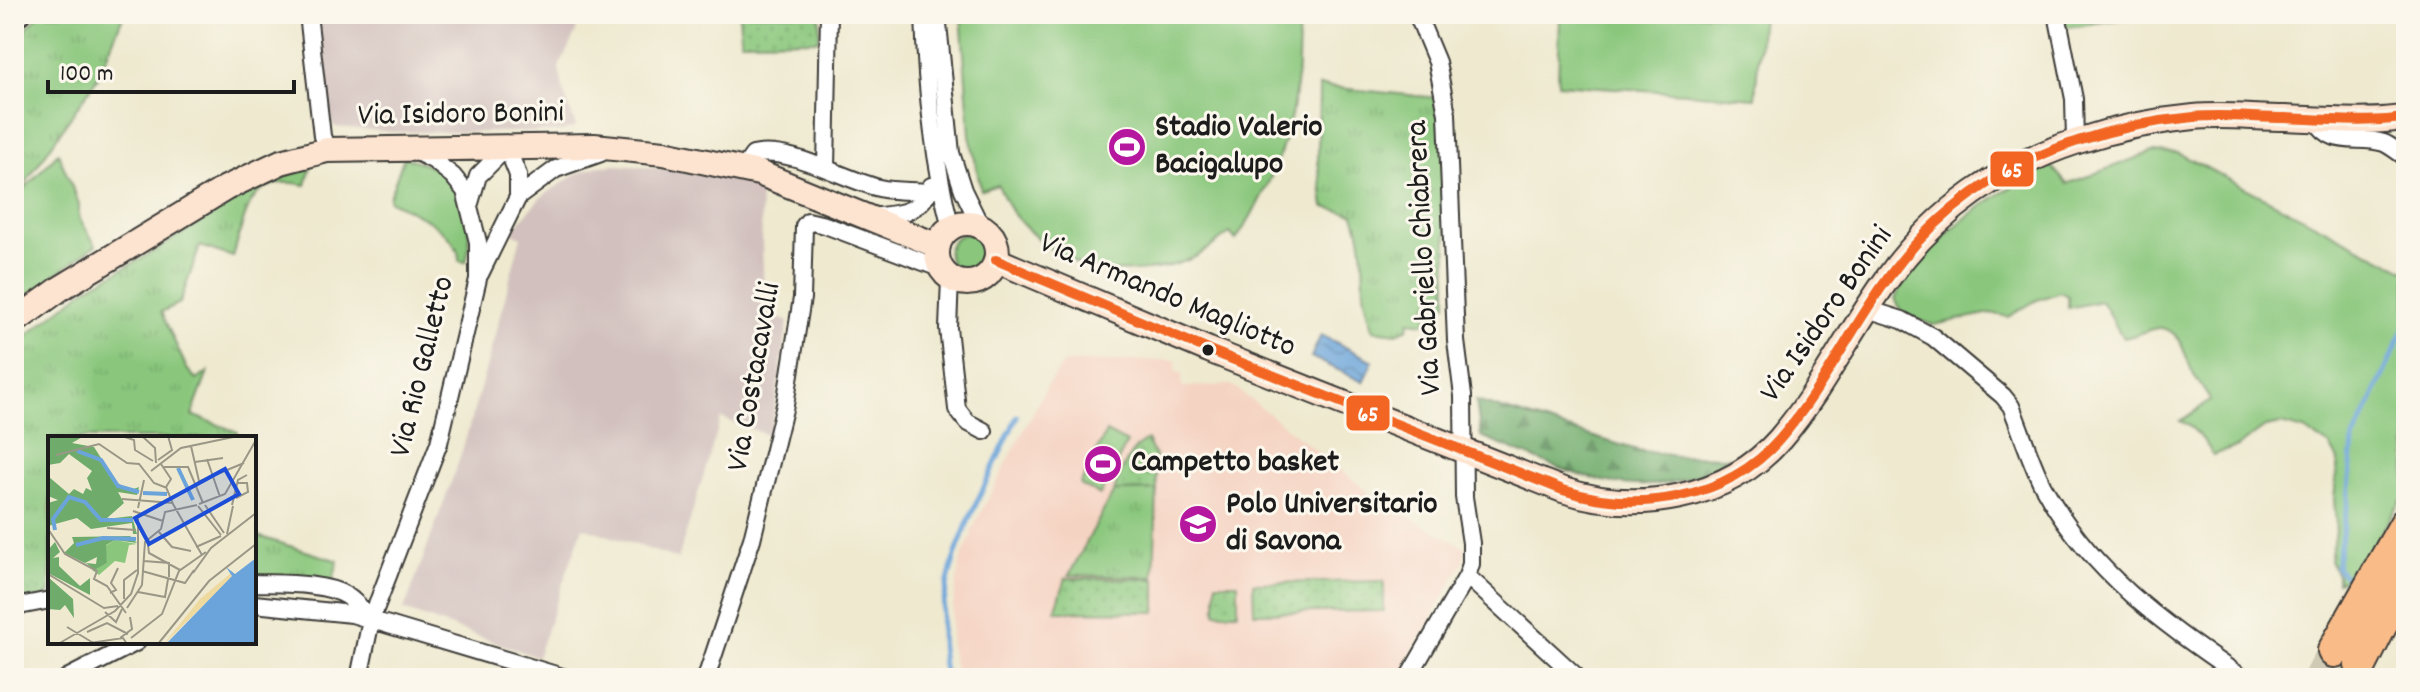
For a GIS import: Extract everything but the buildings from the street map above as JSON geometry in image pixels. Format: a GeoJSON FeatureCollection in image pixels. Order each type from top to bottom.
{"type":"FeatureCollection","features":[{"type":"Feature","properties":{"kind":"highway"},"geometry":{"type":"LineString","coordinates":[[2406,524],[2348,658],[2406,575]]}},
{"type":"Feature","properties":{"kind":"street"},"geometry":{"type":"LineString","coordinates":[[14,21],[22,14]]}},
{"type":"Feature","properties":{"kind":"street"},"geometry":{"type":"LineString","coordinates":[[308,14],[322,136],[327,150]]}},
{"type":"Feature","properties":{"kind":"street"},"geometry":{"type":"LineString","coordinates":[[826,168],[829,14]]}},
{"type":"Feature","properties":{"kind":"street"},"geometry":{"type":"LineString","coordinates":[[924,14],[926,72],[941,185],[948,328],[957,409],[967,422],[984,431]]}},
{"type":"Feature","properties":{"kind":"street"},"geometry":{"type":"LineString","coordinates":[[937,14],[951,153],[963,190],[981,227],[992,237],[996,260],[992,270],[983,278],[973,283],[961,283],[945,256]]}},
{"type":"Feature","properties":{"kind":"street","name":"Via Gabriello Chiabrera"},"geometry":{"type":"LineString","coordinates":[[1408,678],[1471,564],[1464,497],[1465,449],[1461,369],[1456,341],[1447,114],[1437,62],[1417,14]]}},
{"type":"Feature","properties":{"kind":"street"},"geometry":{"type":"LineString","coordinates":[[2057,14],[2074,99],[2075,141]]}},
{"type":"Feature","properties":{"kind":"street","name":"Via Isidoro Bonini"},"geometry":{"type":"LineString","coordinates":[[1313,392],[1590,499],[1618,503],[1678,498],[1728,478],[1762,457],[1779,440],[1810,397],[1888,277],[1923,236],[1973,193],[2011,170],[2075,141],[2143,124],[2196,116],[2315,119],[2406,117]]}},
{"type":"Feature","properties":{"kind":"street"},"geometry":{"type":"LineString","coordinates":[[2315,119],[2326,134],[2339,139],[2384,143],[2406,157]]}},
{"type":"Feature","properties":{"kind":"street"},"geometry":{"type":"LineString","coordinates":[[867,217],[904,213],[917,208],[929,192],[934,172],[934,125]]}},
{"type":"Feature","properties":{"kind":"street","name":"Via Isidoro Bonini"},"geometry":{"type":"LineString","coordinates":[[14,322],[61,288],[226,188],[281,162],[327,150],[594,146],[664,153],[743,169],[812,194],[945,256]]}},
{"type":"Feature","properties":{"kind":"street"},"geometry":{"type":"LineString","coordinates":[[470,203],[478,176],[507,147],[518,175],[518,197],[478,279]]}},
{"type":"Feature","properties":{"kind":"street","name":"Via Rio Galletto"},"geometry":{"type":"LineString","coordinates":[[359,678],[371,620],[439,443],[478,279],[478,242],[465,191],[453,176],[433,160],[410,148]]}},
{"type":"Feature","properties":{"kind":"street"},"geometry":{"type":"LineString","coordinates":[[518,197],[565,165],[621,148]]}},
{"type":"Feature","properties":{"kind":"street"},"geometry":{"type":"LineString","coordinates":[[743,169],[753,155],[766,152],[826,168],[880,188],[929,192]]}},
{"type":"Feature","properties":{"kind":"street","name":"Via Costacavalli"},"geometry":{"type":"LineString","coordinates":[[706,678],[752,539],[785,405],[802,298],[804,226],[808,221],[945,256]]}},
{"type":"Feature","properties":{"kind":"street"},"geometry":{"type":"LineString","coordinates":[[945,256],[960,224],[981,227]]}},
{"type":"Feature","properties":{"kind":"street","name":"Via Armando Magliotto"},"geometry":{"type":"LineString","coordinates":[[996,260],[1313,392]]}},
{"type":"Feature","properties":{"kind":"street"},"geometry":{"type":"LineString","coordinates":[[1867,309],[1902,320],[1933,337],[2003,396],[2011,406],[2029,456],[2045,488],[2096,562],[2171,630],[2243,678]]}},
{"type":"Feature","properties":{"kind":"street"},"geometry":{"type":"LineString","coordinates":[[1467,576],[1578,678]]}},
{"type":"Feature","properties":{"kind":"street"},"geometry":{"type":"LineString","coordinates":[[256,583],[315,587],[341,593],[359,605],[371,620]]}},
{"type":"Feature","properties":{"kind":"street"},"geometry":{"type":"LineString","coordinates":[[14,607],[48,600]]}},
{"type":"Feature","properties":{"kind":"street"},"geometry":{"type":"LineString","coordinates":[[256,604],[352,614],[566,678]]}},
{"type":"Feature","properties":{"kind":"street"},"geometry":{"type":"LineString","coordinates":[[67,678],[133,644]]}},
{"type":"Feature","properties":{"kind":"shaded area"},"geometry":{"type":"Polygon","coordinates":[[[318,14],[578,14],[576,32],[559,67],[576,127],[560,132],[394,132],[335,127],[331,122],[318,14]]]}},
{"type":"Feature","properties":{"kind":"shaded area"},"geometry":{"type":"Polygon","coordinates":[[[599,166],[690,171],[760,186],[764,301],[768,316],[788,321],[770,436],[721,418],[678,559],[583,527],[537,657],[404,610],[460,458],[485,372],[521,237],[511,232],[541,197],[577,173],[599,166]]]}},
{"type":"Feature","properties":{"kind":"shaded area","name":"Polo Universitario di Savona"},"geometry":{"type":"Polygon","coordinates":[[[1176,360],[1176,372],[1182,373],[1182,387],[1232,385],[1379,500],[1466,548],[1463,562],[1398,678],[956,678],[950,645],[960,561],[970,533],[1048,384],[1065,362],[1176,360]]]}},
{"type":"Feature","properties":{"kind":"green space"},"geometry":{"type":"Polygon","coordinates":[[[40,14],[124,14],[98,77],[14,200],[14,41],[40,14]]]}},
{"type":"Feature","properties":{"kind":"green space"},"geometry":{"type":"Polygon","coordinates":[[[739,14],[820,14],[819,40],[741,41],[739,14]]]}},
{"type":"Feature","properties":{"kind":"green space","name":"Stadio Valerio Bacigalupo"},"geometry":{"type":"Polygon","coordinates":[[[961,14],[1297,14],[1297,75],[1287,133],[1266,188],[1236,240],[1230,233],[1184,262],[1131,271],[1081,265],[1041,241],[1013,213],[998,185],[981,190],[970,135],[961,14]]]}},
{"type":"Feature","properties":{"kind":"green space"},"geometry":{"type":"Polygon","coordinates":[[[1560,14],[1762,14],[1755,98],[1558,84],[1560,14]]]}},
{"type":"Feature","properties":{"kind":"green space"},"geometry":{"type":"Polygon","coordinates":[[[2064,14],[2193,14],[2066,27],[2064,14]]]}},
{"type":"Feature","properties":{"kind":"green space"},"geometry":{"type":"Polygon","coordinates":[[[1319,86],[1438,98],[1446,125],[1447,304],[1428,303],[1427,323],[1409,321],[1408,328],[1397,333],[1373,330],[1354,214],[1324,207],[1318,161],[1319,86]]]}},
{"type":"Feature","properties":{"kind":"green space"},"geometry":{"type":"Polygon","coordinates":[[[2152,152],[2178,153],[2406,271],[2406,493],[2354,576],[2337,582],[2337,574],[2330,561],[2336,525],[2334,500],[2338,460],[2330,446],[2304,430],[2281,424],[2265,427],[2237,447],[2213,455],[2199,435],[2180,421],[2210,401],[2178,339],[2168,330],[2156,328],[2123,338],[2101,301],[2068,308],[2068,296],[2060,292],[2037,300],[2008,317],[1991,313],[1933,325],[1902,313],[1895,299],[1908,277],[1942,238],[1983,205],[2028,177],[2051,166],[2067,184],[2152,152]]]}},
{"type":"Feature","properties":{"kind":"green space"},"geometry":{"type":"Polygon","coordinates":[[[58,153],[79,204],[79,218],[96,245],[14,305],[14,200],[58,153]]]}},
{"type":"Feature","properties":{"kind":"green space"},"geometry":{"type":"Polygon","coordinates":[[[404,157],[445,175],[459,193],[468,228],[466,262],[459,261],[458,251],[444,232],[390,201],[404,157]]]}},
{"type":"Feature","properties":{"kind":"green space"},"geometry":{"type":"Polygon","coordinates":[[[311,167],[306,185],[272,185],[253,200],[233,257],[200,246],[180,303],[161,312],[187,369],[197,380],[208,372],[192,415],[238,432],[237,436],[48,436],[48,594],[42,598],[14,599],[14,346],[87,288],[261,185],[311,167]]]}},
{"type":"Feature","properties":{"kind":"green space"},"geometry":{"type":"Polygon","coordinates":[[[967,234],[981,239],[986,253],[981,267],[967,272],[953,267],[948,253],[953,239],[967,234]]]}},
{"type":"Feature","properties":{"kind":"green space"},"geometry":{"type":"Polygon","coordinates":[[[1476,401],[1637,450],[1676,456],[1729,457],[1706,471],[1664,484],[1610,482],[1557,467],[1481,437],[1476,401]]]}},
{"type":"Feature","properties":{"kind":"green space","name":"Campetto basket"},"geometry":{"type":"Polygon","coordinates":[[[1106,432],[1127,443],[1100,495],[1080,485],[1106,432]]]}},
{"type":"Feature","properties":{"kind":"green space"},"geometry":{"type":"Polygon","coordinates":[[[1147,440],[1155,456],[1157,490],[1114,491],[1130,456],[1147,440]]]}},
{"type":"Feature","properties":{"kind":"green space"},"geometry":{"type":"Polygon","coordinates":[[[1157,490],[1154,577],[1069,575],[1114,491],[1157,490]]]}},
{"type":"Feature","properties":{"kind":"green space"},"geometry":{"type":"Polygon","coordinates":[[[256,536],[338,561],[331,588],[256,579],[256,536]]]}},
{"type":"Feature","properties":{"kind":"green space"},"geometry":{"type":"Polygon","coordinates":[[[1066,578],[1156,579],[1156,612],[1055,611],[1066,578]]]}},
{"type":"Feature","properties":{"kind":"green space"},"geometry":{"type":"Polygon","coordinates":[[[1384,581],[1384,611],[1254,613],[1253,583],[1384,581]]]}},
{"type":"Feature","properties":{"kind":"green space"},"geometry":{"type":"Polygon","coordinates":[[[1216,583],[1238,583],[1238,613],[1216,613],[1216,583]]]}},
{"type":"Feature","properties":{"kind":"water"},"geometry":{"type":"Polygon","coordinates":[[[1321,335],[1373,361],[1363,382],[1311,357],[1321,335]]]}},
{"type":"Feature","properties":{"kind":"waterway"},"geometry":{"type":"LineString","coordinates":[[2397,14],[2406,32]]}},
{"type":"Feature","properties":{"kind":"waterway"},"geometry":{"type":"LineString","coordinates":[[2349,580],[2336,567],[2348,502],[2353,441],[2406,325]]}},
{"type":"Feature","properties":{"kind":"waterway"},"geometry":{"type":"LineString","coordinates":[[945,678],[941,642],[943,607],[950,574],[973,511],[1017,416]]}},
{"type":"Feature","properties":{"kind":"tunnel"},"geometry":{"type":"LineString","coordinates":[[2320,678],[2334,651]]}},
{"type":"Feature","properties":{"kind":"transit line","name":"65"},"geometry":{"type":"LineString","coordinates":[[996,260],[1209,350],[1563,490],[1620,501],[1650,500],[1707,488],[1734,476],[1758,460],[1795,420],[1874,298],[1917,243],[1949,211],[1997,177],[2023,163],[2107,132],[2165,120],[2217,116],[2363,121],[2406,117]]}},
{"type":"Feature","properties":{"kind":"place","name":"Stadio Valerio Bacigalupo"},"geometry":{"type":"Point","coordinates":[1127,147]}},
{"type":"Feature","properties":{"kind":"place","name":"Campetto basket"},"geometry":{"type":"Point","coordinates":[1103,464]}},
{"type":"Feature","properties":{"kind":"place","name":"Polo Universitario di Savona"},"geometry":{"type":"Point","coordinates":[1198,524]}}]}
